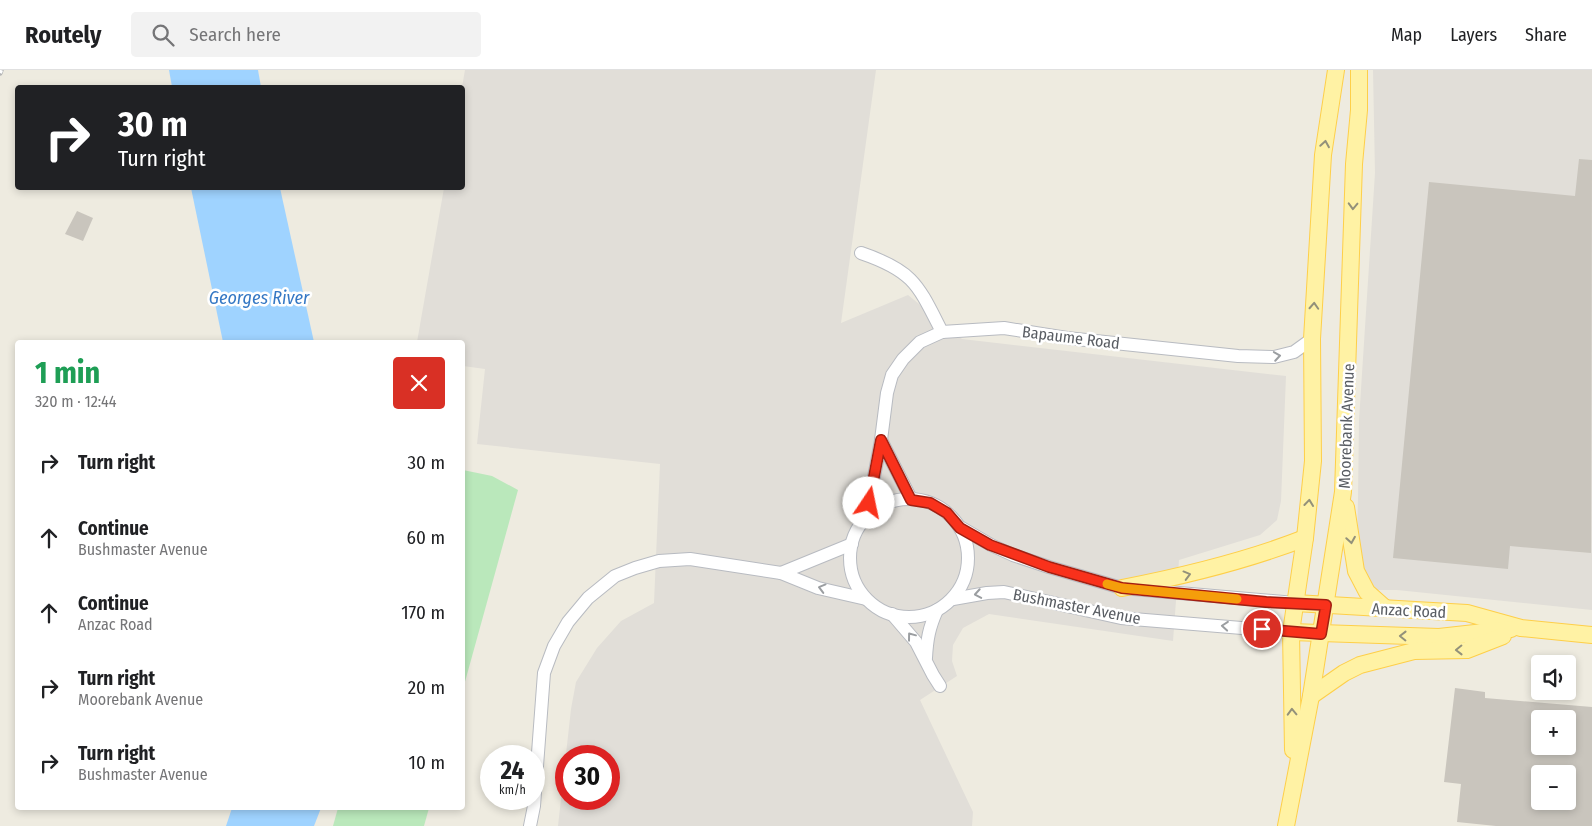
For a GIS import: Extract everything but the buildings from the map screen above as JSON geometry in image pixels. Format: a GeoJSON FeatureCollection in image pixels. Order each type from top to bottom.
{"type":"FeatureCollection","features":[{"type":"Feature","properties":{"kind":"main road","name":"Moorebank Avenue"},"geometry":{"type":"LineString","coordinates":[[1294,778],[1291,632],[1305,538],[1313,461],[1312,340],[1323,155],[1336,70]]}},
{"type":"Feature","properties":{"kind":"main road","name":"Moorebank Avenue"},"geometry":{"type":"LineString","coordinates":[[1286,826],[1311,696],[1344,492],[1354,164],[1359,110],[1360,70]]}},
{"type":"Feature","properties":{"kind":"main road"},"geometry":{"type":"LineString","coordinates":[[1344,492],[1356,571],[1367,592],[1385,608]]}},
{"type":"Feature","properties":{"kind":"main road"},"geometry":{"type":"LineString","coordinates":[[1122,588],[1182,576],[1275,550],[1305,538]]}},
{"type":"Feature","properties":{"kind":"main road","name":"Anzac Road"},"geometry":{"type":"LineString","coordinates":[[1295,603],[1467,613],[1521,628],[1592,635]]}},
{"type":"Feature","properties":{"kind":"main road"},"geometry":{"type":"LineString","coordinates":[[1311,696],[1344,673],[1360,665],[1414,651],[1468,650],[1521,628]]}},
{"type":"Feature","properties":{"kind":"main road","name":"Anzac Road"},"geometry":{"type":"LineString","coordinates":[[1321,634],[1438,637],[1521,628]]}},
{"type":"Feature","properties":{"kind":"main road","name":"Bushmaster Avenue"},"geometry":{"type":"LineString","coordinates":[[1291,632],[1321,634]]}},
{"type":"Feature","properties":{"kind":"street"},"geometry":{"type":"LineString","coordinates":[[861,253],[885,261],[910,278],[920,290],[942,332],[920,342],[892,375],[887,393],[881,440],[866,519]]}},
{"type":"Feature","properties":{"kind":"street","name":"Bapaume Road"},"geometry":{"type":"LineString","coordinates":[[942,332],[1004,328],[1067,338],[1238,356],[1274,357],[1294,352],[1312,340]]}},
{"type":"Feature","properties":{"kind":"street"},"geometry":{"type":"LineString","coordinates":[[881,440],[911,500]]}},
{"type":"Feature","properties":{"kind":"street"},"geometry":{"type":"LineString","coordinates":[[911,500],[930,503],[947,513],[960,528],[967,545],[968,564],[963,583],[953,599],[938,610],[919,617],[900,617],[882,611],[866,599],[855,582],[850,563],[852,544],[860,525],[866,519],[874,511],[892,502],[911,500]]}},
{"type":"Feature","properties":{"kind":"street","name":"Bushmaster Avenue"},"geometry":{"type":"LineString","coordinates":[[960,528],[990,545],[1013,554],[1049,567],[1122,588],[1295,603]]}},
{"type":"Feature","properties":{"kind":"street"},"geometry":{"type":"LineString","coordinates":[[781,573],[852,544]]}},
{"type":"Feature","properties":{"kind":"street"},"geometry":{"type":"LineString","coordinates":[[530,826],[534,806],[544,673],[554,646],[568,622],[588,598],[616,576],[659,561],[690,559],[781,573],[818,588],[866,599]]}},
{"type":"Feature","properties":{"kind":"street","name":"Bushmaster Avenue"},"geometry":{"type":"LineString","coordinates":[[953,599],[1004,592],[1121,618],[1291,632]]}},
{"type":"Feature","properties":{"kind":"street"},"geometry":{"type":"LineString","coordinates":[[926,660],[930,626],[938,610]]}},
{"type":"Feature","properties":{"kind":"street"},"geometry":{"type":"LineString","coordinates":[[892,614],[912,636],[926,660],[932,675],[940,686]]}},
{"type":"Feature","properties":{"kind":"shaded area"},"geometry":{"type":"Polygon","coordinates":[[[465,70],[876,70],[841,323],[908,295],[962,339],[1286,376],[1281,501],[1277,520],[1260,535],[1179,560],[1173,641],[989,614],[963,628],[953,645],[952,661],[957,676],[920,700],[973,812],[972,826],[558,826],[560,810],[620,810],[620,745],[567,745],[571,709],[576,682],[597,648],[621,621],[654,603],[660,464],[477,444],[485,369],[465,366],[465,340],[417,340],[444,190],[465,190],[465,85],[462,85],[465,70]]]}},
{"type":"Feature","properties":{"kind":"shaded area"},"geometry":{"type":"Polygon","coordinates":[[[1373,70],[1592,70],[1592,610],[1397,590],[1376,590],[1361,568],[1357,538],[1359,420],[1375,173],[1373,70]]]}},
{"type":"Feature","properties":{"kind":"green space"},"geometry":{"type":"Polygon","coordinates":[[[465,470],[492,476],[518,490],[465,682],[465,470]]]}},
{"type":"Feature","properties":{"kind":"green space"},"geometry":{"type":"Polygon","coordinates":[[[337,810],[428,810],[424,826],[333,826],[337,810]]]}},
{"type":"Feature","properties":{"kind":"water"},"geometry":{"type":"Polygon","coordinates":[[[169,70],[258,70],[261,85],[172,85],[169,70]]]}},
{"type":"Feature","properties":{"kind":"water","name":"Georges River"},"geometry":{"type":"Polygon","coordinates":[[[191,190],[280,190],[314,340],[223,340],[191,190]]]}},
{"type":"Feature","properties":{"kind":"water"},"geometry":{"type":"Polygon","coordinates":[[[231,810],[320,810],[314,826],[226,826],[231,810]]]}},
{"type":"Feature","properties":{"kind":"slow traffic"},"geometry":{"type":"LineString","coordinates":[[1107,584],[1122,588],[1237,599]]}},
{"type":"Feature","properties":{"kind":"route"},"geometry":{"type":"LineString","coordinates":[[869,503],[881,440],[911,500],[930,503],[947,513],[960,528],[990,545],[1013,554],[1049,567],[1122,588],[1266,602],[1326,605],[1321,634],[1262,629]]}}]}
